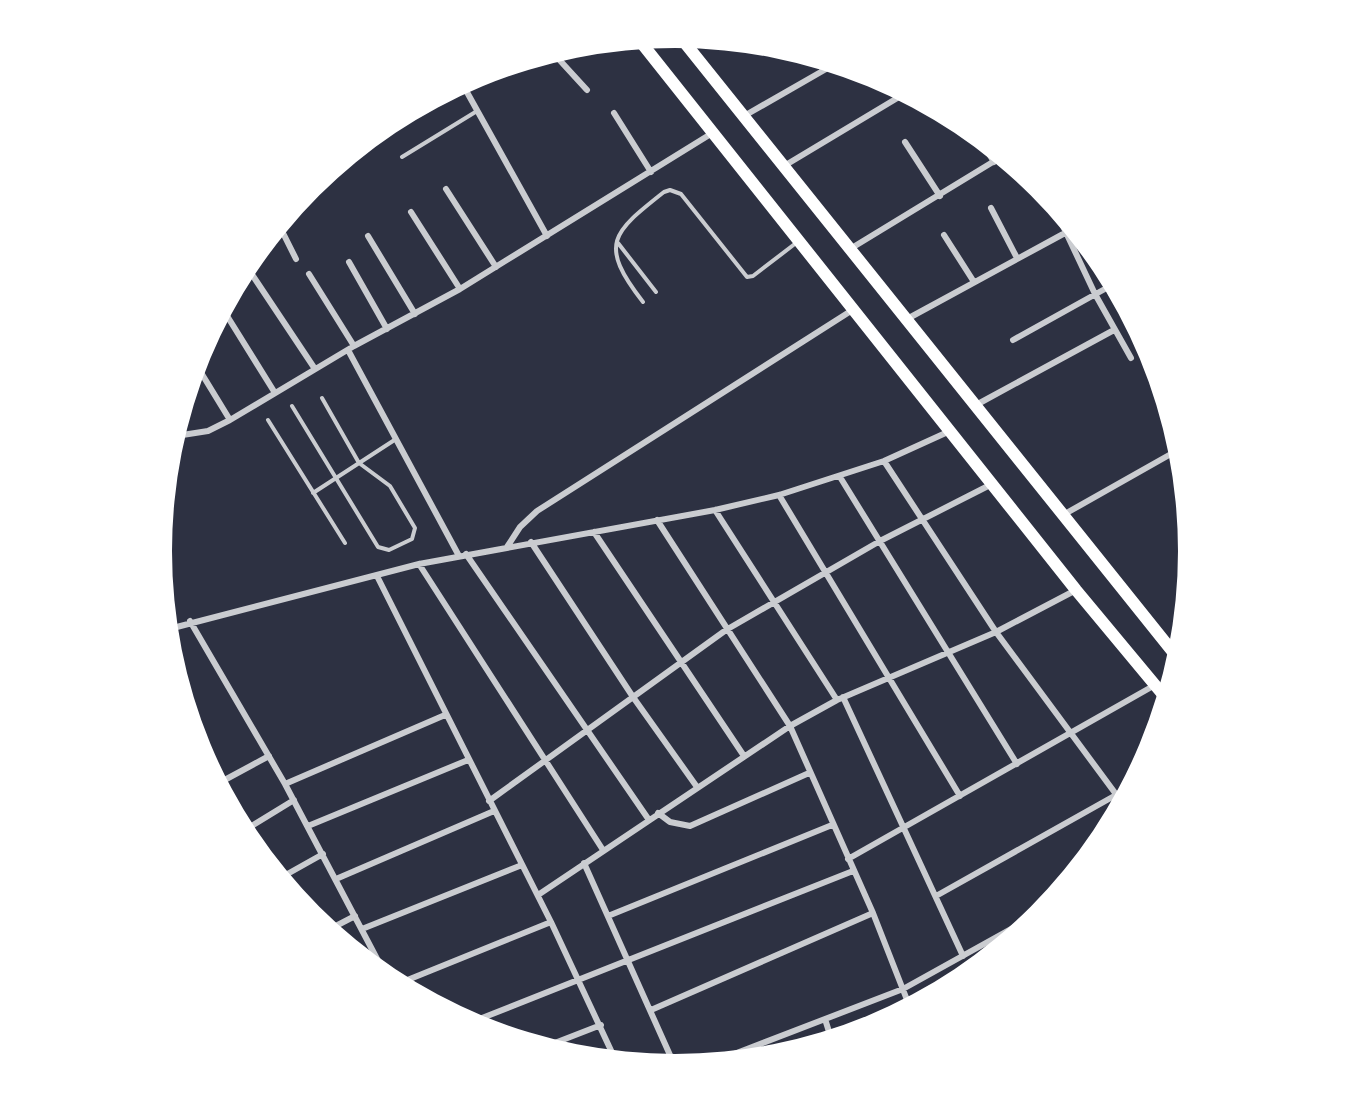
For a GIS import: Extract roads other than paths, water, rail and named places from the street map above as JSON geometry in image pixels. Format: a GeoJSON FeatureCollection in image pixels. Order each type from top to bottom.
{"type":"FeatureCollection","features":[{"type":"Feature","properties":{"kind":"main road"},"geometry":{"type":"LineString","coordinates":[[689,48],[1168,646]]}},
{"type":"Feature","properties":{"kind":"main road"},"geometry":{"type":"LineString","coordinates":[[646,49],[1076,590],[1158,689]]}},
{"type":"Feature","properties":{"kind":"street"},"geometry":{"type":"LineString","coordinates":[[561,62],[587,90]]}},
{"type":"Feature","properties":{"kind":"street"},"geometry":{"type":"LineString","coordinates":[[744,116],[822,70]]}},
{"type":"Feature","properties":{"kind":"street"},"geometry":{"type":"LineString","coordinates":[[467,93],[547,236]]}},
{"type":"Feature","properties":{"kind":"street"},"geometry":{"type":"LineString","coordinates":[[784,166],[895,99]]}},
{"type":"Feature","properties":{"kind":"street"},"geometry":{"type":"LineString","coordinates":[[614,113],[651,172]]}},
{"type":"Feature","properties":{"kind":"street"},"geometry":{"type":"LineString","coordinates":[[186,434],[208,431],[230,420],[354,346],[460,289],[714,132]]}},
{"type":"Feature","properties":{"kind":"street"},"geometry":{"type":"LineString","coordinates":[[904,142],[940,196]]}},
{"type":"Feature","properties":{"kind":"street"},"geometry":{"type":"LineString","coordinates":[[850,249],[994,162]]}},
{"type":"Feature","properties":{"kind":"street"},"geometry":{"type":"LineString","coordinates":[[446,189],[496,267]]}},
{"type":"Feature","properties":{"kind":"street"},"geometry":{"type":"LineString","coordinates":[[991,208],[1017,258]]}},
{"type":"Feature","properties":{"kind":"street"},"geometry":{"type":"LineString","coordinates":[[411,212],[460,289]]}},
{"type":"Feature","properties":{"kind":"street"},"geometry":{"type":"LineString","coordinates":[[907,320],[1065,233]]}},
{"type":"Feature","properties":{"kind":"street"},"geometry":{"type":"LineString","coordinates":[[284,235],[296,259]]}},
{"type":"Feature","properties":{"kind":"street"},"geometry":{"type":"LineString","coordinates":[[944,235],[974,282]]}},
{"type":"Feature","properties":{"kind":"street"},"geometry":{"type":"LineString","coordinates":[[1066,235],[1114,330],[1131,357]]}},
{"type":"Feature","properties":{"kind":"street"},"geometry":{"type":"LineString","coordinates":[[368,236],[415,314]]}},
{"type":"Feature","properties":{"kind":"street"},"geometry":{"type":"LineString","coordinates":[[349,262],[387,328]]}},
{"type":"Feature","properties":{"kind":"street"},"geometry":{"type":"LineString","coordinates":[[309,274],[354,346]]}},
{"type":"Feature","properties":{"kind":"street"},"geometry":{"type":"LineString","coordinates":[[254,277],[315,369]]}},
{"type":"Feature","properties":{"kind":"street"},"geometry":{"type":"LineString","coordinates":[[1013,340],[1104,289]]}},
{"type":"Feature","properties":{"kind":"street"},"geometry":{"type":"LineString","coordinates":[[507,547],[520,527],[537,511],[854,309]]}},
{"type":"Feature","properties":{"kind":"street"},"geometry":{"type":"LineString","coordinates":[[229,319],[275,393]]}},
{"type":"Feature","properties":{"kind":"street"},"geometry":{"type":"LineString","coordinates":[[975,405],[1114,330]]}},
{"type":"Feature","properties":{"kind":"street"},"geometry":{"type":"LineString","coordinates":[[348,350],[463,555],[649,820]]}},
{"type":"Feature","properties":{"kind":"street"},"geometry":{"type":"LineString","coordinates":[[204,377],[230,420]]}},
{"type":"Feature","properties":{"kind":"street"},"geometry":{"type":"LineString","coordinates":[[178,625],[419,564],[715,510],[778,495],[884,461],[950,430]]}},
{"type":"Feature","properties":{"kind":"street"},"geometry":{"type":"LineString","coordinates":[[1063,515],[1169,456]]}},
{"type":"Feature","properties":{"kind":"street"},"geometry":{"type":"LineString","coordinates":[[884,461],[996,632],[1115,794]]}},
{"type":"Feature","properties":{"kind":"street"},"geometry":{"type":"LineString","coordinates":[[840,477],[1017,764]]}},
{"type":"Feature","properties":{"kind":"street"},"geometry":{"type":"LineString","coordinates":[[489,801],[726,630],[880,541],[993,484]]}},
{"type":"Feature","properties":{"kind":"street"},"geometry":{"type":"LineString","coordinates":[[778,495],[960,796]]}},
{"type":"Feature","properties":{"kind":"street"},"geometry":{"type":"LineString","coordinates":[[715,510],[840,698],[904,828],[963,956]]}},
{"type":"Feature","properties":{"kind":"street"},"geometry":{"type":"LineString","coordinates":[[657,520],[790,726],[873,914],[906,997]]}},
{"type":"Feature","properties":{"kind":"street"},"geometry":{"type":"LineString","coordinates":[[594,532],[744,756]]}},
{"type":"Feature","properties":{"kind":"street"},"geometry":{"type":"LineString","coordinates":[[531,542],[633,697],[697,787]]}},
{"type":"Feature","properties":{"kind":"street"},"geometry":{"type":"LineString","coordinates":[[419,564],[603,850]]}},
{"type":"Feature","properties":{"kind":"street"},"geometry":{"type":"LineString","coordinates":[[377,576],[445,715],[538,895],[611,1050]]}},
{"type":"Feature","properties":{"kind":"street"},"geometry":{"type":"LineString","coordinates":[[538,895],[790,726],[840,698],[996,632],[1076,590]]}},
{"type":"Feature","properties":{"kind":"street"},"geometry":{"type":"LineString","coordinates":[[190,621],[294,800],[374,954]]}},
{"type":"Feature","properties":{"kind":"street"},"geometry":{"type":"LineString","coordinates":[[848,859],[1071,735],[1155,685]]}},
{"type":"Feature","properties":{"kind":"street"},"geometry":{"type":"LineString","coordinates":[[285,784],[445,715]]}},
{"type":"Feature","properties":{"kind":"street"},"geometry":{"type":"LineString","coordinates":[[227,779],[269,756]]}},
{"type":"Feature","properties":{"kind":"street"},"geometry":{"type":"LineString","coordinates":[[308,826],[468,760]]}},
{"type":"Feature","properties":{"kind":"street"},"geometry":{"type":"LineString","coordinates":[[658,813],[679,825],[690,826],[809,773]]}},
{"type":"Feature","properties":{"kind":"street"},"geometry":{"type":"LineString","coordinates":[[936,896],[1114,796]]}},
{"type":"Feature","properties":{"kind":"street"},"geometry":{"type":"LineString","coordinates":[[254,825],[294,800]]}},
{"type":"Feature","properties":{"kind":"street"},"geometry":{"type":"LineString","coordinates":[[336,879],[494,811]]}},
{"type":"Feature","properties":{"kind":"street"},"geometry":{"type":"LineString","coordinates":[[608,916],[832,825]]}},
{"type":"Feature","properties":{"kind":"street"},"geometry":{"type":"LineString","coordinates":[[289,873],[323,854]]}},
{"type":"Feature","properties":{"kind":"street"},"geometry":{"type":"LineString","coordinates":[[584,863],[670,1054]]}},
{"type":"Feature","properties":{"kind":"street"},"geometry":{"type":"LineString","coordinates":[[362,930],[522,865]]}},
{"type":"Feature","properties":{"kind":"street"},"geometry":{"type":"LineString","coordinates":[[485,1017],[854,871]]}},
{"type":"Feature","properties":{"kind":"street"},"geometry":{"type":"LineString","coordinates":[[651,1010],[873,914]]}},
{"type":"Feature","properties":{"kind":"street"},"geometry":{"type":"LineString","coordinates":[[338,925],[355,916]]}},
{"type":"Feature","properties":{"kind":"street"},"geometry":{"type":"LineString","coordinates":[[411,979],[551,922]]}},
{"type":"Feature","properties":{"kind":"street"},"geometry":{"type":"LineString","coordinates":[[744,1049],[903,989],[997,937]]}},
{"type":"Feature","properties":{"kind":"street"},"geometry":{"type":"LineString","coordinates":[[825,1019],[828,1030]]}},
{"type":"Feature","properties":{"kind":"street"},"geometry":{"type":"LineString","coordinates":[[561,1041],[601,1025]]}},
{"type":"Feature","properties":{"kind":"lane"},"geometry":{"type":"LineString","coordinates":[[402,157],[477,111]]}},
{"type":"Feature","properties":{"kind":"lane"},"geometry":{"type":"LineString","coordinates":[[643,302],[620,270],[616,257],[618,243],[624,226],[630,219],[670,190],[681,194],[747,277],[753,276],[799,240]]}},
{"type":"Feature","properties":{"kind":"lane"},"geometry":{"type":"LineString","coordinates":[[618,243],[656,292]]}},
{"type":"Feature","properties":{"kind":"lane"},"geometry":{"type":"LineString","coordinates":[[292,406],[378,547],[389,550],[412,539],[415,528],[394,491],[386,482],[359,463],[322,398]]}},
{"type":"Feature","properties":{"kind":"lane"},"geometry":{"type":"LineString","coordinates":[[268,420],[345,543]]}},
{"type":"Feature","properties":{"kind":"lane"},"geometry":{"type":"LineString","coordinates":[[313,493],[396,439]]}}]}
